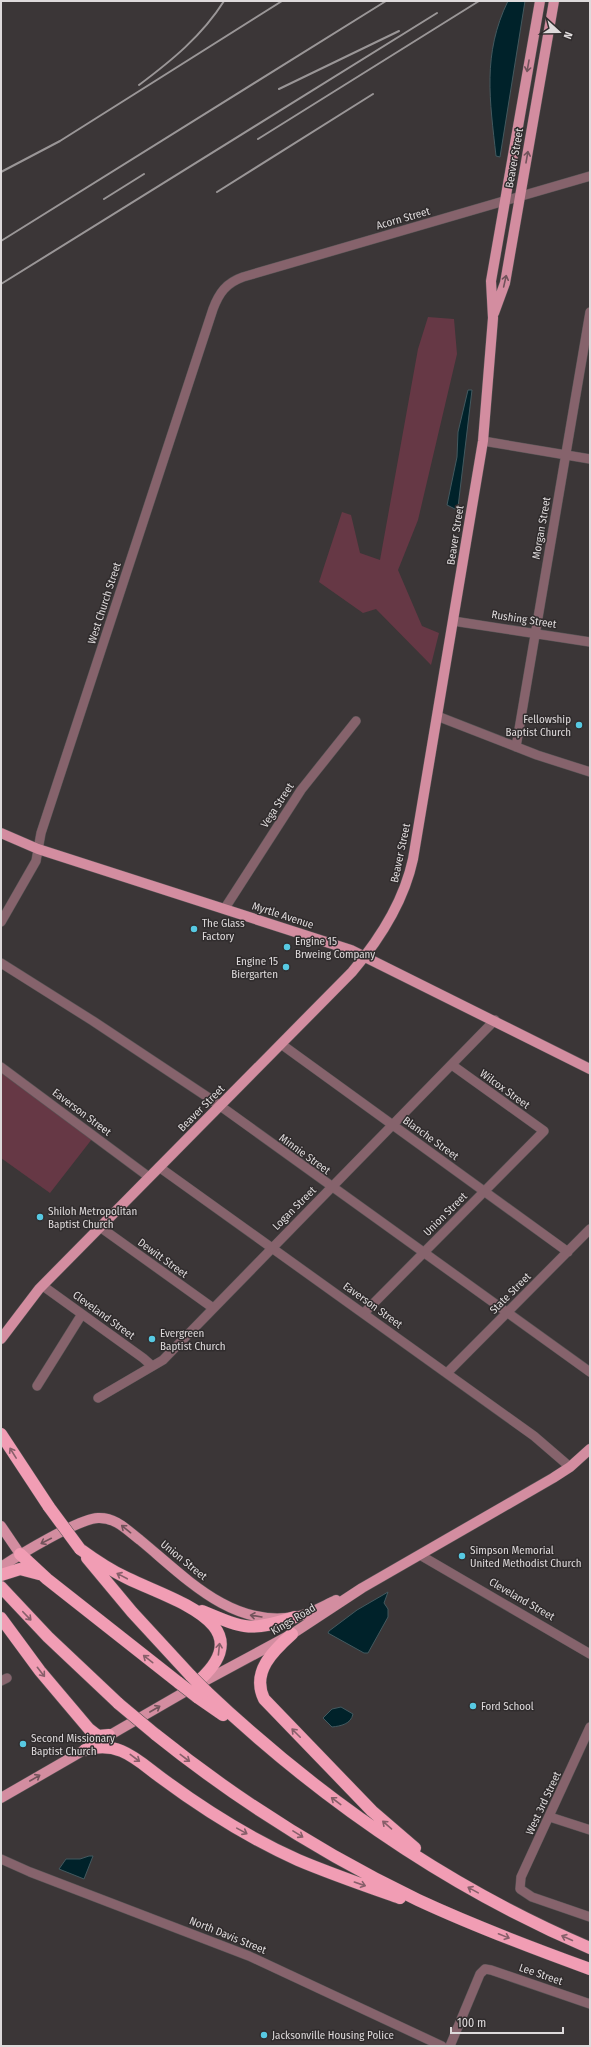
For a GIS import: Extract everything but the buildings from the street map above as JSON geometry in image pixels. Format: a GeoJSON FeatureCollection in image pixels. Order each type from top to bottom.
{"type":"FeatureCollection","features":[{"type":"Feature","properties":{"kind":"highway"},"geometry":{"type":"LineString","coordinates":[[1,1434],[49,1507],[80,1549],[132,1612],[191,1676],[193,1690]]}},
{"type":"Feature","properties":{"kind":"highway"},"geometry":{"type":"LineString","coordinates":[[80,1549],[118,1574],[235,1624],[247,1627],[264,1627],[295,1617]]}},
{"type":"Feature","properties":{"kind":"highway"},"geometry":{"type":"LineString","coordinates":[[20,1554],[47,1579],[262,1742],[347,1810],[449,1877],[520,1916],[590,1948]]}},
{"type":"Feature","properties":{"kind":"highway"},"geometry":{"type":"LineString","coordinates":[[1,1575],[13,1570],[24,1569],[47,1579]]}},
{"type":"Feature","properties":{"kind":"highway"},"geometry":{"type":"LineString","coordinates":[[1,1587],[48,1637],[119,1704],[154,1734],[230,1790],[321,1849],[406,1894],[467,1922]]}},
{"type":"Feature","properties":{"kind":"highway"},"geometry":{"type":"LineString","coordinates":[[188,1605],[202,1614],[213,1624],[219,1636],[220,1645],[218,1658],[214,1666],[193,1690]]}},
{"type":"Feature","properties":{"kind":"highway"},"geometry":{"type":"LineString","coordinates":[[1,1618],[40,1671],[93,1733],[100,1737],[108,1735]]}},
{"type":"Feature","properties":{"kind":"highway"},"geometry":{"type":"LineString","coordinates":[[292,1634],[270,1656],[263,1667],[260,1684],[266,1703],[380,1818],[449,1877]]}},
{"type":"Feature","properties":{"kind":"highway"},"geometry":{"type":"LineString","coordinates":[[85,1750],[101,1747],[124,1751],[205,1809],[243,1832],[284,1853],[329,1873],[467,1922],[590,1969]]}},
{"type":"Feature","properties":{"kind":"main road","name":"Beaver Street"},"geometry":{"type":"LineString","coordinates":[[1,1339],[43,1286],[281,1044],[365,956],[398,904],[408,878],[483,441],[493,318],[491,282],[540,1]]}},
{"type":"Feature","properties":{"kind":"main road","name":"Beaver Street"},"geometry":{"type":"LineString","coordinates":[[493,318],[505,283],[554,1]]}},
{"type":"Feature","properties":{"kind":"main road","name":"Myrtle Avenue"},"geometry":{"type":"LineString","coordinates":[[1,833],[38,849],[225,908],[351,950],[495,1020],[590,1069]]}},
{"type":"Feature","properties":{"kind":"main road","name":"Kings Road"},"geometry":{"type":"LineString","coordinates":[[1,1798],[85,1750],[108,1735],[193,1690],[292,1634],[362,1588],[570,1467],[590,1449]]}},
{"type":"Feature","properties":{"kind":"main road","name":"Union Street"},"geometry":{"type":"LineString","coordinates":[[1,1567],[20,1554],[85,1521],[106,1519],[121,1525],[205,1592],[228,1608],[257,1616],[295,1617],[362,1588]]}},
{"type":"Feature","properties":{"kind":"main road"},"geometry":{"type":"LineString","coordinates":[[1,1526],[20,1554]]}},
{"type":"Feature","properties":{"kind":"street","name":"Acorn Street"},"geometry":{"type":"LineString","coordinates":[[224,288],[229,283],[243,276],[590,176]]}},
{"type":"Feature","properties":{"kind":"street","name":"West Church Street"},"geometry":{"type":"LineString","coordinates":[[1,922],[36,860],[40,832],[213,309],[224,288]]}},
{"type":"Feature","properties":{"kind":"street","name":"Morgan Street"},"geometry":{"type":"LineString","coordinates":[[516,747],[590,312]]}},
{"type":"Feature","properties":{"kind":"street"},"geometry":{"type":"LineString","coordinates":[[483,441],[590,459]]}},
{"type":"Feature","properties":{"kind":"street","name":"Rushing Street"},"geometry":{"type":"LineString","coordinates":[[453,620],[590,642]]}},
{"type":"Feature","properties":{"kind":"street"},"geometry":{"type":"LineString","coordinates":[[437,716],[516,747],[590,772]]}},
{"type":"Feature","properties":{"kind":"street","name":"Vega Street"},"geometry":{"type":"LineString","coordinates":[[225,908],[301,790],[356,721]]}},
{"type":"Feature","properties":{"kind":"street","name":"Minnie Street"},"geometry":{"type":"LineString","coordinates":[[1,963],[93,1021],[220,1106],[590,1372]]}},
{"type":"Feature","properties":{"kind":"street","name":"Logan Street"},"geometry":{"type":"LineString","coordinates":[[98,1398],[151,1365],[164,1360],[272,1247],[495,1020]]}},
{"type":"Feature","properties":{"kind":"street","name":"Blanche Street"},"geometry":{"type":"LineString","coordinates":[[281,1044],[568,1252]]}},
{"type":"Feature","properties":{"kind":"street","name":"Wilcox Street"},"geometry":{"type":"LineString","coordinates":[[452,1065],[544,1131]]}},
{"type":"Feature","properties":{"kind":"street","name":"Eaverson Street"},"geometry":{"type":"LineString","coordinates":[[1,1067],[149,1177]]}},
{"type":"Feature","properties":{"kind":"street","name":"Union Street"},"geometry":{"type":"LineString","coordinates":[[364,1314],[544,1131]]}},
{"type":"Feature","properties":{"kind":"street","name":"Eaverson Street"},"geometry":{"type":"LineString","coordinates":[[159,1167],[534,1436],[570,1467]]}},
{"type":"Feature","properties":{"kind":"street","name":"Dewitt Street"},"geometry":{"type":"LineString","coordinates":[[100,1227],[213,1308]]}},
{"type":"Feature","properties":{"kind":"street","name":"State Street"},"geometry":{"type":"LineString","coordinates":[[447,1373],[590,1229]]}},
{"type":"Feature","properties":{"kind":"street","name":"Cleveland Street"},"geometry":{"type":"LineString","coordinates":[[43,1286],[151,1365]]}},
{"type":"Feature","properties":{"kind":"street"},"geometry":{"type":"LineString","coordinates":[[37,1386],[82,1314]]}},
{"type":"Feature","properties":{"kind":"street","name":"Cleveland Street"},"geometry":{"type":"LineString","coordinates":[[420,1555],[590,1654]]}},
{"type":"Feature","properties":{"kind":"street","name":"West 3rd Street"},"geometry":{"type":"LineString","coordinates":[[590,1727],[586,1744],[521,1877],[520,1889],[532,1897],[590,1917]]}},
{"type":"Feature","properties":{"kind":"street"},"geometry":{"type":"LineString","coordinates":[[550,1817],[590,1830]]}},
{"type":"Feature","properties":{"kind":"street","name":"North Davis Street"},"geometry":{"type":"LineString","coordinates":[[1,1858],[30,1872],[250,1956],[442,2046]]}},
{"type":"Feature","properties":{"kind":"street","name":"Lee Street"},"geometry":{"type":"LineString","coordinates":[[450,2046],[480,1974],[484,1970],[491,1970],[590,2004]]}},
{"type":"Feature","properties":{"kind":"shaded area"},"geometry":{"type":"Polygon","coordinates":[[[428,317],[454,319],[457,354],[418,520],[398,570],[422,626],[439,633],[431,665],[376,609],[363,613],[319,582],[342,512],[351,515],[360,553],[380,560],[418,349],[428,317]]]}},
{"type":"Feature","properties":{"kind":"shaded area"},"geometry":{"type":"Polygon","coordinates":[[[1,1071],[92,1139],[50,1193],[1,1158],[1,1071]]]}},
{"type":"Feature","properties":{"kind":"water"},"geometry":{"type":"Polygon","coordinates":[[[508,1],[525,1],[500,157],[496,156],[490,97],[490,78],[494,40],[508,1]]]}},
{"type":"Feature","properties":{"kind":"water"},"geometry":{"type":"Polygon","coordinates":[[[468,390],[472,390],[458,507],[455,509],[447,505],[457,457],[458,432],[468,390]]]}},
{"type":"Feature","properties":{"kind":"water"},"geometry":{"type":"Polygon","coordinates":[[[388,1592],[384,1603],[388,1609],[388,1617],[368,1653],[364,1653],[328,1633],[357,1610],[388,1592]]]}},
{"type":"Feature","properties":{"kind":"water"},"geometry":{"type":"Polygon","coordinates":[[[341,1707],[353,1714],[352,1717],[345,1724],[332,1727],[323,1718],[332,1709],[341,1707]]]}},
{"type":"Feature","properties":{"kind":"water"},"geometry":{"type":"Polygon","coordinates":[[[93,1856],[84,1879],[59,1869],[66,1859],[80,1859],[93,1856]]]}},
{"type":"Feature","properties":{"kind":"railway"},"geometry":{"type":"LineString","coordinates":[[139,85],[163,67],[196,37],[224,1]]}},
{"type":"Feature","properties":{"kind":"railway"},"geometry":{"type":"LineString","coordinates":[[1,172],[60,141],[282,1]]}},
{"type":"Feature","properties":{"kind":"railway"},"geometry":{"type":"LineString","coordinates":[[1,241],[386,1]]}},
{"type":"Feature","properties":{"kind":"railway"},"geometry":{"type":"LineString","coordinates":[[258,139],[479,1]]}},
{"type":"Feature","properties":{"kind":"railway"},"geometry":{"type":"LineString","coordinates":[[1,284],[437,13]]}},
{"type":"Feature","properties":{"kind":"railway"},"geometry":{"type":"LineString","coordinates":[[279,89],[399,31]]}},
{"type":"Feature","properties":{"kind":"railway"},"geometry":{"type":"LineString","coordinates":[[217,192],[373,94]]}},
{"type":"Feature","properties":{"kind":"railway"},"geometry":{"type":"LineString","coordinates":[[104,199],[144,174]]}},
{"type":"Feature","properties":{"kind":"place","name":"Fellowship Baptist Church"},"geometry":{"type":"Point","coordinates":[579,725]}},
{"type":"Feature","properties":{"kind":"place","name":"The Glass Factory"},"geometry":{"type":"Point","coordinates":[194,929]}},
{"type":"Feature","properties":{"kind":"place","name":"Engine 15 Brweing Company"},"geometry":{"type":"Point","coordinates":[287,947]}},
{"type":"Feature","properties":{"kind":"place","name":"Engine 15 Biergarten"},"geometry":{"type":"Point","coordinates":[286,967]}},
{"type":"Feature","properties":{"kind":"place","name":"Shiloh Metropolitan Baptist Church"},"geometry":{"type":"Point","coordinates":[40,1217]}},
{"type":"Feature","properties":{"kind":"place","name":"Evergreen Baptist Church"},"geometry":{"type":"Point","coordinates":[152,1339]}},
{"type":"Feature","properties":{"kind":"place","name":"Simpson Memorial United Methodist Church"},"geometry":{"type":"Point","coordinates":[462,1556]}},
{"type":"Feature","properties":{"kind":"place","name":"Ford School"},"geometry":{"type":"Point","coordinates":[473,1706]}},
{"type":"Feature","properties":{"kind":"place","name":"Second Missionary Baptist Church"},"geometry":{"type":"Point","coordinates":[23,1744]}},
{"type":"Feature","properties":{"kind":"place","name":"Jacksonville Housing Police"},"geometry":{"type":"Point","coordinates":[264,2035]}}]}
